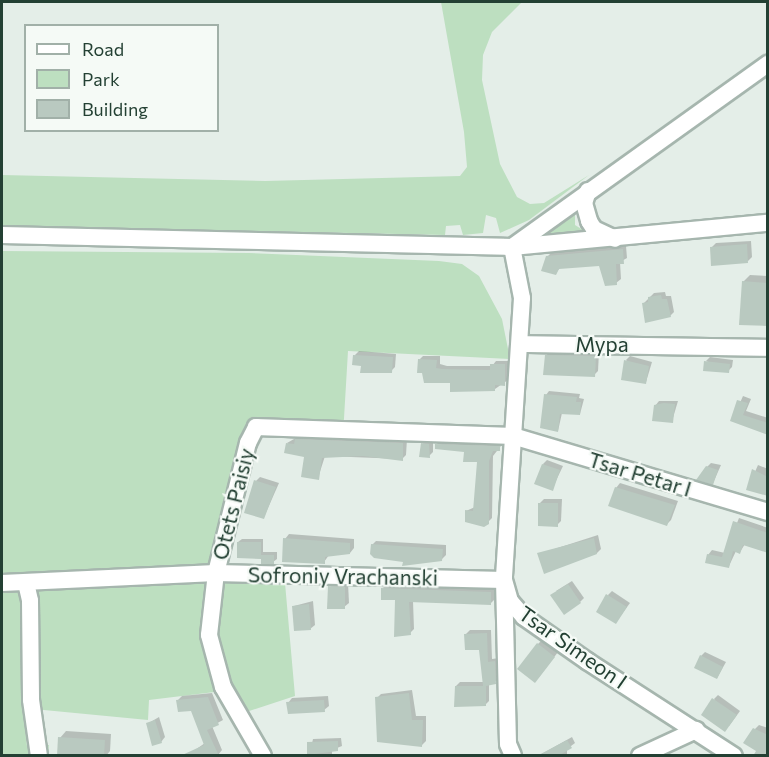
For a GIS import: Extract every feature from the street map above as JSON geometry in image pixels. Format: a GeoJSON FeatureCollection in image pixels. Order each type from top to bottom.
{"type":"FeatureCollection","features":[{"type":"Feature","properties":{"kind":"street"},"geometry":{"type":"LineString","coordinates":[[512,247],[768,64]]}},
{"type":"Feature","properties":{"kind":"street"},"geometry":{"type":"LineString","coordinates":[[588,191],[584,203],[589,222],[594,229],[616,239]]}},
{"type":"Feature","properties":{"kind":"street"},"geometry":{"type":"LineString","coordinates":[[2,235],[512,247],[768,223]]}},
{"type":"Feature","properties":{"kind":"street","name":"Tsar Simeon I"},"geometry":{"type":"LineString","coordinates":[[512,247],[522,298],[504,580],[510,602],[524,617],[734,756]]}},
{"type":"Feature","properties":{"kind":"street","name":"Мура"},"geometry":{"type":"LineString","coordinates":[[520,344],[768,348]]}},
{"type":"Feature","properties":{"kind":"street","name":"Otets Paisiy"},"geometry":{"type":"LineString","coordinates":[[263,756],[240,720],[215,664],[209,635],[216,573],[248,443],[256,427],[513,436]]}},
{"type":"Feature","properties":{"kind":"street","name":"Tsar Petar I"},"geometry":{"type":"LineString","coordinates":[[513,436],[768,512]]}},
{"type":"Feature","properties":{"kind":"street","name":"Sofroniy Vrachanski"},"geometry":{"type":"LineString","coordinates":[[2,583],[136,574],[216,573],[504,580]]}},
{"type":"Feature","properties":{"kind":"street"},"geometry":{"type":"LineString","coordinates":[[504,580],[508,744],[513,756]]}},
{"type":"Feature","properties":{"kind":"street"},"geometry":{"type":"LineString","coordinates":[[26,583],[30,601],[31,700],[39,756]]}},
{"type":"Feature","properties":{"kind":"street"},"geometry":{"type":"LineString","coordinates":[[640,756],[696,730]]}},
{"type":"Feature","properties":{"kind":"green space"},"geometry":{"type":"Polygon","coordinates":[[[441,2],[522,2],[492,32],[483,55],[482,80],[500,164],[517,197],[530,204],[544,203],[589,175],[529,220],[500,233],[496,218],[486,215],[483,233],[463,235],[460,225],[446,226],[445,235],[2,226],[2,175],[265,181],[460,176],[467,167],[464,132],[441,2]]]}},
{"type":"Feature","properties":{"kind":"green space"},"geometry":{"type":"Polygon","coordinates":[[[575,208],[575,225],[591,235],[530,239],[575,208]]]}},
{"type":"Feature","properties":{"kind":"green space"},"geometry":{"type":"Polygon","coordinates":[[[2,251],[249,253],[439,261],[462,264],[479,276],[502,319],[510,359],[348,351],[343,435],[271,431],[258,436],[221,578],[285,583],[295,696],[246,712],[231,690],[149,700],[148,720],[23,708],[27,746],[49,745],[48,755],[2,756],[2,251]]]}},
{"type":"Feature","properties":{"kind":"building"},"geometry":{"type":"Polygon","coordinates":[[[747,244],[748,263],[711,266],[710,247],[747,244]]]}},
{"type":"Feature","properties":{"kind":"building"},"geometry":{"type":"Polygon","coordinates":[[[623,249],[624,264],[616,264],[617,285],[605,286],[599,266],[559,269],[556,275],[541,271],[546,256],[623,249]]]}},
{"type":"Feature","properties":{"kind":"building"},"geometry":{"type":"Polygon","coordinates":[[[742,281],[768,283],[768,326],[739,325],[742,281]]]}},
{"type":"Feature","properties":{"kind":"building"},"geometry":{"type":"Polygon","coordinates":[[[661,295],[662,299],[667,299],[671,317],[645,323],[642,303],[648,302],[648,297],[661,295]]]}},
{"type":"Feature","properties":{"kind":"building"},"geometry":{"type":"Polygon","coordinates":[[[353,355],[393,357],[392,373],[360,373],[361,366],[352,365],[353,355]]]}},
{"type":"Feature","properties":{"kind":"building"},"geometry":{"type":"Polygon","coordinates":[[[545,355],[596,356],[595,377],[543,375],[545,355]]]}},
{"type":"Feature","properties":{"kind":"building"},"geometry":{"type":"Polygon","coordinates":[[[418,359],[437,360],[436,368],[442,369],[490,370],[490,364],[505,364],[505,386],[495,385],[495,391],[450,392],[450,383],[424,383],[422,373],[417,373],[418,359]]]}},
{"type":"Feature","properties":{"kind":"building"},"geometry":{"type":"Polygon","coordinates":[[[624,360],[649,366],[646,384],[621,380],[624,360]]]}},
{"type":"Feature","properties":{"kind":"building"},"geometry":{"type":"Polygon","coordinates":[[[704,361],[730,364],[729,373],[703,371],[704,361]]]}},
{"type":"Feature","properties":{"kind":"building"},"geometry":{"type":"Polygon","coordinates":[[[544,394],[577,397],[576,402],[581,402],[580,415],[560,414],[558,432],[540,428],[544,394]]]}},
{"type":"Feature","properties":{"kind":"building"},"geometry":{"type":"Polygon","coordinates":[[[737,400],[748,403],[743,415],[768,423],[768,435],[730,421],[737,400]]]}},
{"type":"Feature","properties":{"kind":"building"},"geometry":{"type":"Polygon","coordinates":[[[675,404],[673,423],[652,421],[654,405],[675,404]]]}},
{"type":"Feature","properties":{"kind":"building"},"geometry":{"type":"Polygon","coordinates":[[[295,439],[403,443],[403,461],[363,456],[322,458],[319,480],[301,477],[304,457],[284,453],[286,443],[294,444],[295,439]]]}},
{"type":"Feature","properties":{"kind":"building"},"geometry":{"type":"Polygon","coordinates":[[[421,443],[429,444],[430,458],[419,457],[421,443]]]}},
{"type":"Feature","properties":{"kind":"building"},"geometry":{"type":"Polygon","coordinates":[[[435,444],[500,446],[500,451],[493,451],[489,461],[489,524],[484,527],[465,522],[465,510],[473,511],[477,462],[463,462],[464,452],[435,449],[435,444]]]}},
{"type":"Feature","properties":{"kind":"building"},"geometry":{"type":"Polygon","coordinates":[[[542,464],[560,470],[553,491],[534,484],[542,464]]]}},
{"type":"Feature","properties":{"kind":"building"},"geometry":{"type":"Polygon","coordinates":[[[706,466],[718,470],[713,485],[696,480],[706,466]]]}},
{"type":"Feature","properties":{"kind":"building"},"geometry":{"type":"Polygon","coordinates":[[[752,469],[768,477],[768,496],[746,490],[752,469]]]}},
{"type":"Feature","properties":{"kind":"building"},"geometry":{"type":"Polygon","coordinates":[[[254,480],[276,487],[264,519],[244,513],[254,480]]]}},
{"type":"Feature","properties":{"kind":"building"},"geometry":{"type":"Polygon","coordinates":[[[615,487],[675,505],[667,526],[608,506],[615,487]]]}},
{"type":"Feature","properties":{"kind":"building"},"geometry":{"type":"Polygon","coordinates":[[[538,503],[558,503],[558,527],[538,526],[538,503]]]}},
{"type":"Feature","properties":{"kind":"building"},"geometry":{"type":"Polygon","coordinates":[[[733,521],[768,533],[768,553],[743,545],[740,554],[733,551],[729,568],[705,563],[707,554],[722,557],[733,521]]]}},
{"type":"Feature","properties":{"kind":"building"},"geometry":{"type":"Polygon","coordinates":[[[283,538],[350,543],[350,554],[325,557],[325,564],[282,562],[283,538]]]}},
{"type":"Feature","properties":{"kind":"building"},"geometry":{"type":"Polygon","coordinates":[[[594,538],[597,554],[544,574],[537,553],[594,538]]]}},
{"type":"Feature","properties":{"kind":"building"},"geometry":{"type":"Polygon","coordinates":[[[237,542],[261,542],[261,555],[274,555],[274,564],[261,564],[261,559],[237,558],[237,542]]]}},
{"type":"Feature","properties":{"kind":"building"},"geometry":{"type":"Polygon","coordinates":[[[371,544],[443,549],[442,561],[402,566],[403,562],[374,558],[370,554],[371,544]]]}},
{"type":"Feature","properties":{"kind":"building"},"geometry":{"type":"Polygon","coordinates":[[[568,584],[581,603],[564,615],[550,595],[568,584]]]}},
{"type":"Feature","properties":{"kind":"building"},"geometry":{"type":"Polygon","coordinates":[[[328,586],[345,587],[345,609],[327,609],[328,586]]]}},
{"type":"Feature","properties":{"kind":"building"},"geometry":{"type":"Polygon","coordinates":[[[381,588],[491,592],[491,605],[409,602],[411,635],[394,637],[395,600],[381,600],[381,588]]]}},
{"type":"Feature","properties":{"kind":"building"},"geometry":{"type":"Polygon","coordinates":[[[606,594],[627,607],[616,624],[596,612],[606,594]]]}},
{"type":"Feature","properties":{"kind":"building"},"geometry":{"type":"Polygon","coordinates":[[[309,604],[311,630],[294,631],[292,606],[309,604]]]}},
{"type":"Feature","properties":{"kind":"building"},"geometry":{"type":"Polygon","coordinates":[[[487,633],[488,662],[495,661],[496,684],[486,686],[486,706],[454,707],[455,686],[483,686],[479,650],[465,650],[464,634],[487,633]]]}},
{"type":"Feature","properties":{"kind":"building"},"geometry":{"type":"Polygon","coordinates":[[[537,643],[555,657],[535,683],[517,669],[537,643]]]}},
{"type":"Feature","properties":{"kind":"building"},"geometry":{"type":"Polygon","coordinates":[[[700,655],[723,667],[717,679],[694,668],[700,655]]]}},
{"type":"Feature","properties":{"kind":"building"},"geometry":{"type":"Polygon","coordinates":[[[409,693],[412,720],[423,720],[422,747],[377,742],[375,697],[409,693]]]}},
{"type":"Feature","properties":{"kind":"building"},"geometry":{"type":"Polygon","coordinates":[[[208,697],[219,725],[207,730],[219,756],[180,756],[204,745],[191,711],[178,712],[176,700],[208,697]]]}},
{"type":"Feature","properties":{"kind":"building"},"geometry":{"type":"Polygon","coordinates":[[[712,698],[737,715],[725,732],[701,715],[712,698]]]}},
{"type":"Feature","properties":{"kind":"building"},"geometry":{"type":"Polygon","coordinates":[[[324,700],[325,712],[288,714],[286,702],[324,700]]]}},
{"type":"Feature","properties":{"kind":"building"},"geometry":{"type":"Polygon","coordinates":[[[155,720],[162,743],[152,746],[146,723],[155,720]]]}},
{"type":"Feature","properties":{"kind":"building"},"geometry":{"type":"Polygon","coordinates":[[[753,728],[768,735],[768,756],[753,756],[756,751],[743,743],[753,728]]]}},
{"type":"Feature","properties":{"kind":"building"},"geometry":{"type":"Polygon","coordinates":[[[58,737],[105,740],[104,756],[57,756],[58,737]]]}},
{"type":"Feature","properties":{"kind":"building"},"geometry":{"type":"Polygon","coordinates":[[[567,740],[572,748],[558,756],[537,756],[567,740]]]}},
{"type":"Feature","properties":{"kind":"building"},"geometry":{"type":"Polygon","coordinates":[[[338,741],[338,751],[307,755],[307,742],[338,741]]]}}]}
